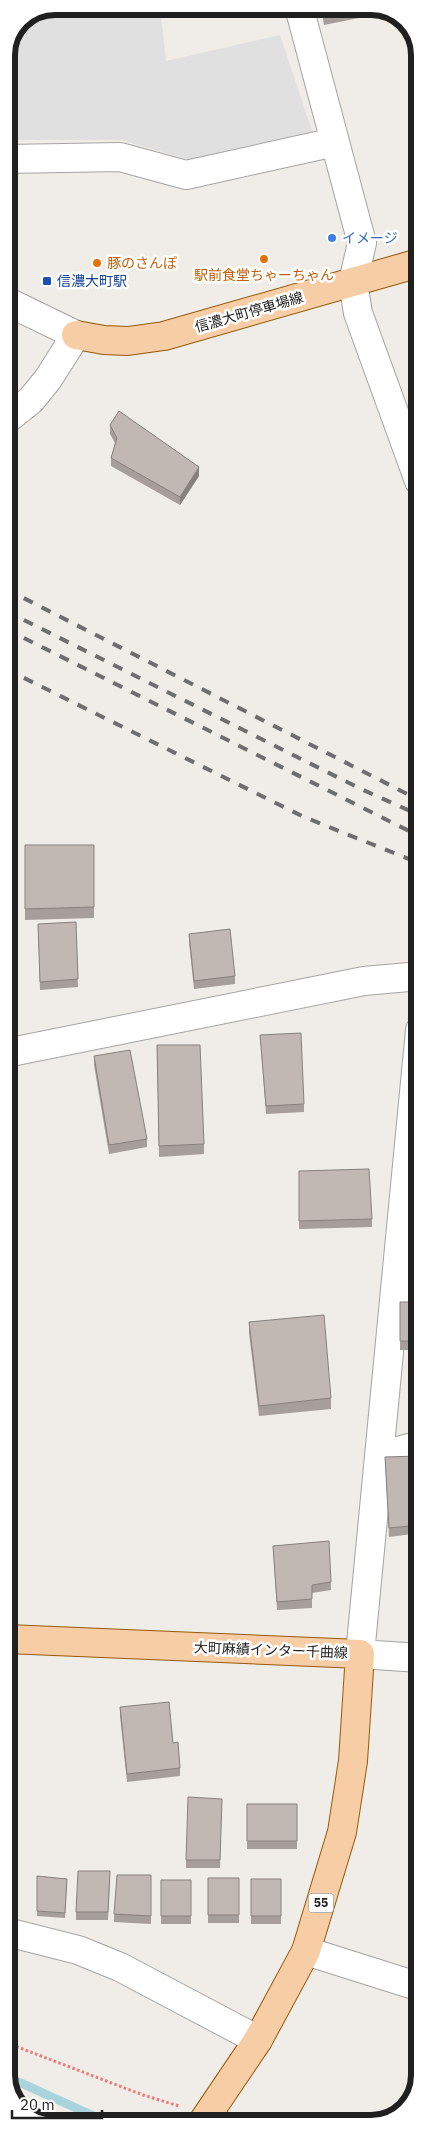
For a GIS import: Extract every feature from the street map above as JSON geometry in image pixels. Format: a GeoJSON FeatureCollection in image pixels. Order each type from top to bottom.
{"type":"FeatureCollection","features":[{"type":"Feature","properties":{"kind":"main road","name":"信濃大町停車場線"},"geometry":{"type":"LineString","coordinates":[[76,335],[104,340],[128,341],[164,336],[411,266]]}},
{"type":"Feature","properties":{"kind":"main road","name":"大町麻績インター千曲線"},"geometry":{"type":"LineString","coordinates":[[15,1639],[360,1654],[353,1761],[342,1832],[306,1951],[258,2040],[194,2115]]}},
{"type":"Feature","properties":{"kind":"street"},"geometry":{"type":"LineString","coordinates":[[302,15],[362,243],[353,282],[358,313],[411,459]]}},
{"type":"Feature","properties":{"kind":"street"},"geometry":{"type":"LineString","coordinates":[[15,159],[120,156],[186,175],[336,142]]}},
{"type":"Feature","properties":{"kind":"street"},"geometry":{"type":"LineString","coordinates":[[15,305],[76,335],[53,372],[37,393],[15,412]]}},
{"type":"Feature","properties":{"kind":"street"},"geometry":{"type":"LineString","coordinates":[[15,1050],[364,981],[411,977]]}},
{"type":"Feature","properties":{"kind":"street"},"geometry":{"type":"LineString","coordinates":[[411,1126],[360,1654],[411,1657]]}},
{"type":"Feature","properties":{"kind":"street"},"geometry":{"type":"LineString","coordinates":[[380,1456],[411,1447]]}},
{"type":"Feature","properties":{"kind":"street"},"geometry":{"type":"LineString","coordinates":[[15,1934],[78,1950],[120,1966],[258,2040]]}},
{"type":"Feature","properties":{"kind":"street"},"geometry":{"type":"LineString","coordinates":[[306,1951],[411,1984]]}},
{"type":"Feature","properties":{"kind":"path"},"geometry":{"type":"LineString","coordinates":[[15,2046],[191,2115]]}},
{"type":"Feature","properties":{"kind":"shaded area"},"geometry":{"type":"Polygon","coordinates":[[[55,15],[161,15],[166,61],[280,35],[313,134],[190,160],[121,140],[15,140],[16,47],[22,33],[33,22],[39,18],[55,15]]]}},
{"type":"Feature","properties":{"kind":"building"},"geometry":{"type":"Polygon","coordinates":[[[119,411],[199,467],[180,497],[111,458],[117,438],[110,425],[119,411]]]}},
{"type":"Feature","properties":{"kind":"building"},"geometry":{"type":"Polygon","coordinates":[[[25,845],[94,845],[94,907],[25,909],[25,845]]]}},
{"type":"Feature","properties":{"kind":"building"},"geometry":{"type":"Polygon","coordinates":[[[76,922],[78,979],[40,982],[38,924],[76,922]]]}},
{"type":"Feature","properties":{"kind":"building"},"geometry":{"type":"Polygon","coordinates":[[[230,929],[235,976],[194,981],[189,934],[230,929]]]}},
{"type":"Feature","properties":{"kind":"building"},"geometry":{"type":"Polygon","coordinates":[[[301,1033],[304,1104],[266,1106],[260,1035],[301,1033]]]}},
{"type":"Feature","properties":{"kind":"building"},"geometry":{"type":"Polygon","coordinates":[[[157,1045],[200,1045],[204,1144],[159,1146],[157,1045]]]}},
{"type":"Feature","properties":{"kind":"building"},"geometry":{"type":"Polygon","coordinates":[[[130,1050],[147,1139],[109,1145],[94,1056],[130,1050]]]}},
{"type":"Feature","properties":{"kind":"building"},"geometry":{"type":"Polygon","coordinates":[[[369,1169],[372,1219],[299,1221],[299,1171],[369,1169]]]}},
{"type":"Feature","properties":{"kind":"building"},"geometry":{"type":"Polygon","coordinates":[[[400,1302],[411,1302],[411,1341],[400,1341],[400,1302]]]}},
{"type":"Feature","properties":{"kind":"building"},"geometry":{"type":"Polygon","coordinates":[[[324,1315],[331,1398],[259,1406],[249,1322],[324,1315]]]}},
{"type":"Feature","properties":{"kind":"building"},"geometry":{"type":"Polygon","coordinates":[[[411,1456],[411,1526],[389,1528],[385,1457],[411,1456]]]}},
{"type":"Feature","properties":{"kind":"building"},"geometry":{"type":"Polygon","coordinates":[[[329,1541],[331,1582],[312,1585],[312,1599],[277,1602],[273,1546],[329,1541]]]}},
{"type":"Feature","properties":{"kind":"building"},"geometry":{"type":"Polygon","coordinates":[[[169,1702],[173,1743],[178,1742],[180,1768],[127,1774],[120,1707],[169,1702]]]}},
{"type":"Feature","properties":{"kind":"building"},"geometry":{"type":"Polygon","coordinates":[[[188,1797],[222,1799],[220,1860],[186,1860],[188,1797]]]}},
{"type":"Feature","properties":{"kind":"building"},"geometry":{"type":"Polygon","coordinates":[[[247,1804],[297,1804],[297,1841],[247,1841],[247,1804]]]}},
{"type":"Feature","properties":{"kind":"building"},"geometry":{"type":"Polygon","coordinates":[[[78,1871],[110,1871],[108,1912],[76,1912],[78,1871]]]}},
{"type":"Feature","properties":{"kind":"building"},"geometry":{"type":"Polygon","coordinates":[[[117,1875],[151,1875],[151,1916],[114,1914],[117,1875]]]}},
{"type":"Feature","properties":{"kind":"building"},"geometry":{"type":"Polygon","coordinates":[[[37,1876],[67,1879],[65,1913],[37,1911],[37,1876]]]}},
{"type":"Feature","properties":{"kind":"building"},"geometry":{"type":"Polygon","coordinates":[[[208,1878],[239,1878],[239,1915],[208,1915],[208,1878]]]}},
{"type":"Feature","properties":{"kind":"building"},"geometry":{"type":"Polygon","coordinates":[[[251,1879],[281,1879],[281,1916],[251,1916],[251,1879]]]}},
{"type":"Feature","properties":{"kind":"building"},"geometry":{"type":"Polygon","coordinates":[[[161,1880],[191,1880],[191,1916],[161,1916],[161,1880]]]}},
{"type":"Feature","properties":{"kind":"waterway"},"geometry":{"type":"LineString","coordinates":[[15,2081],[91,2115]]}},
{"type":"Feature","properties":{"kind":"railway"},"geometry":{"type":"LineString","coordinates":[[15,594],[411,796]]}},
{"type":"Feature","properties":{"kind":"railway"},"geometry":{"type":"LineString","coordinates":[[15,616],[359,788],[411,811]]}},
{"type":"Feature","properties":{"kind":"railway"},"geometry":{"type":"LineString","coordinates":[[15,634],[411,832]]}},
{"type":"Feature","properties":{"kind":"railway"},"geometry":{"type":"LineString","coordinates":[[15,673],[304,817],[411,860]]}},
{"type":"Feature","properties":{"kind":"place","name":"イメージ"},"geometry":{"type":"Point","coordinates":[332,238]}},
{"type":"Feature","properties":{"kind":"place","name":"駅前食堂ちゃーちゃん"},"geometry":{"type":"Point","coordinates":[264,259]}},
{"type":"Feature","properties":{"kind":"place","name":"豚のさんぽ"},"geometry":{"type":"Point","coordinates":[97,263]}},
{"type":"Feature","properties":{"kind":"place","name":"信濃大町駅"},"geometry":{"type":"Point","coordinates":[47,281]}}]}
